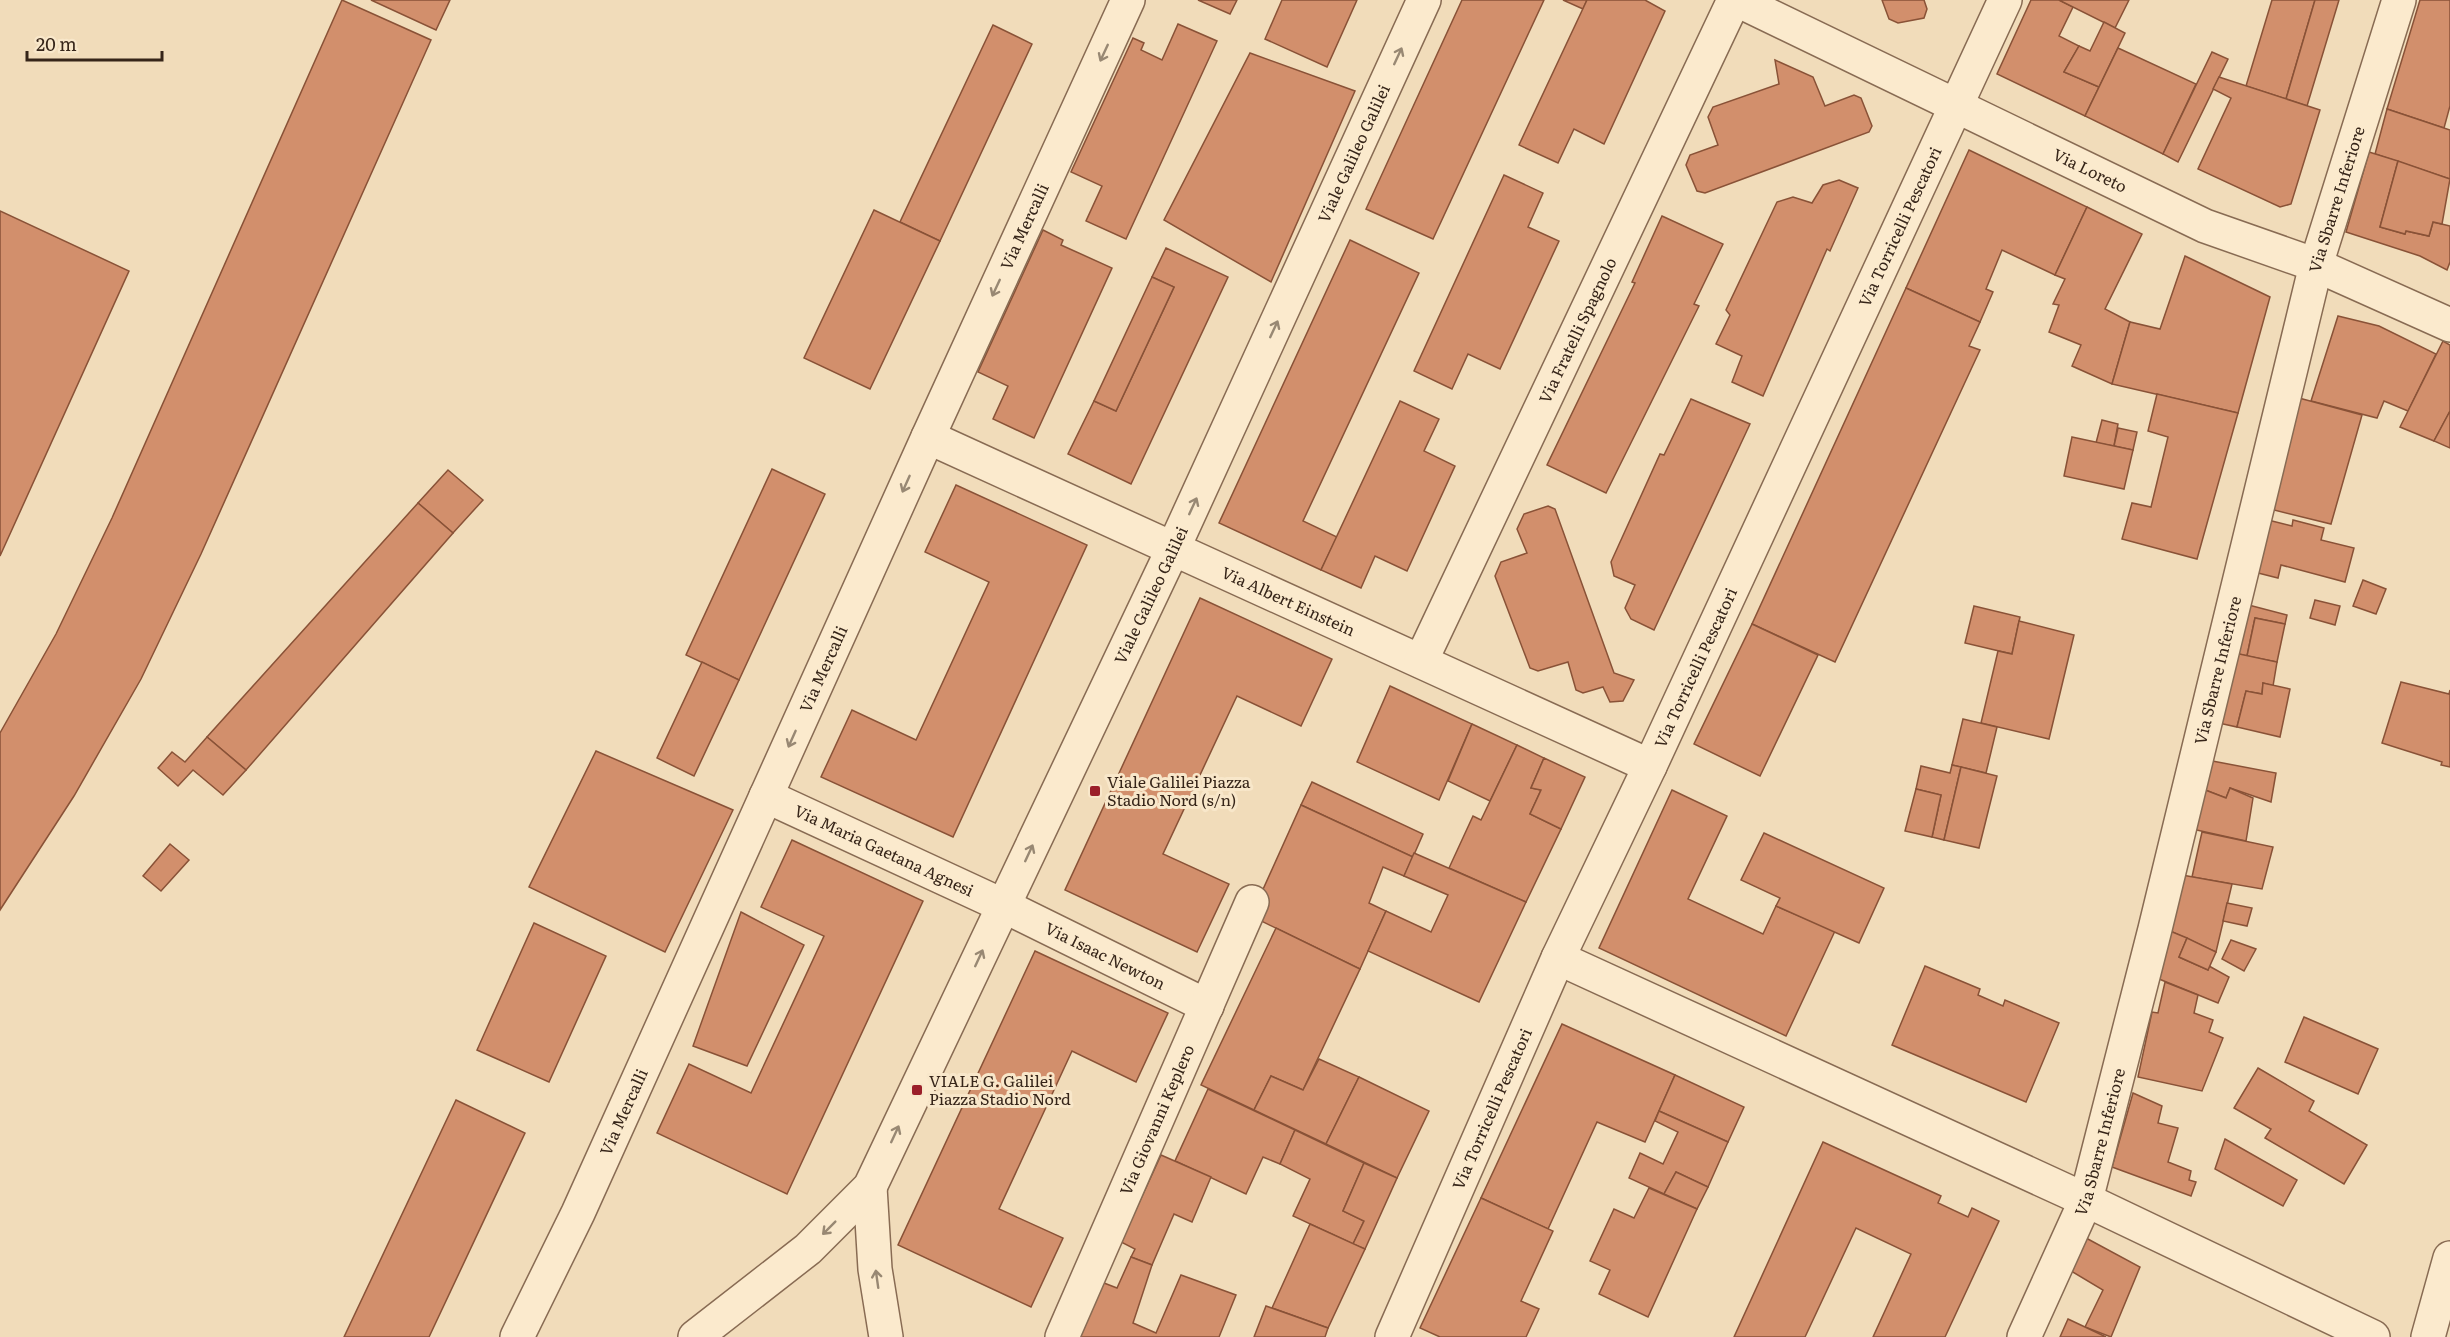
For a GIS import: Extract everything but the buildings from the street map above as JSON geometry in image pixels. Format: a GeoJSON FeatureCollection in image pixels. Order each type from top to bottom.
{"type":"FeatureCollection","features":[{"type":"Feature","properties":{"kind":"street","name":"Via Mercalli"},"geometry":{"type":"LineString","coordinates":[[517,1337],[578,1213],[1128,0]]}},
{"type":"Feature","properties":{"kind":"street","name":"Viale Galileo Galilei"},"geometry":{"type":"LineString","coordinates":[[870,1187],[1173,549],[1424,0]]}},
{"type":"Feature","properties":{"kind":"street","name":"Via Loreto"},"geometry":{"type":"LineString","coordinates":[[1735,0],[2205,226],[2316,265],[2450,325]]}},
{"type":"Feature","properties":{"kind":"street","name":"Via Fratelli Spagnolo"},"geometry":{"type":"LineString","coordinates":[[1421,661],[1735,0]]}},
{"type":"Feature","properties":{"kind":"street","name":"Via Torricelli Pescatori"},"geometry":{"type":"LineString","coordinates":[[1392,1337],[1558,958],[1958,106],[2005,0]]}},
{"type":"Feature","properties":{"kind":"street","name":"Via Sbarre Inferiore"},"geometry":{"type":"LineString","coordinates":[[2024,1337],[2086,1200],[2155,929],[2316,265],[2399,0]]}},
{"type":"Feature","properties":{"kind":"street","name":"Via Albert Einstein"},"geometry":{"type":"LineString","coordinates":[[928,437],[1650,766]]}},
{"type":"Feature","properties":{"kind":"street","name":"Via Maria Gaetana Agnesi"},"geometry":{"type":"LineString","coordinates":[[766,796],[1004,906]]}},
{"type":"Feature","properties":{"kind":"street","name":"Via Giovanni Keplero"},"geometry":{"type":"LineString","coordinates":[[1062,1337],[1252,902]]}},
{"type":"Feature","properties":{"kind":"street","name":"Via Isaac Newton"},"geometry":{"type":"LineString","coordinates":[[1004,906],[1207,1006]]}},
{"type":"Feature","properties":{"kind":"street"},"geometry":{"type":"LineString","coordinates":[[1558,958],[2086,1200],[2373,1337]]}},
{"type":"Feature","properties":{"kind":"street"},"geometry":{"type":"LineString","coordinates":[[695,1337],[808,1250],[870,1187]]}},
{"type":"Feature","properties":{"kind":"street"},"geometry":{"type":"LineString","coordinates":[[870,1187],[875,1269],[885,1337]]}},
{"type":"Feature","properties":{"kind":"street"},"geometry":{"type":"LineString","coordinates":[[2428,1337],[2450,1258]]}},
{"type":"Feature","properties":{"kind":"place","name":"Viale Galilei Piazza Stadio Nord (s/n)"},"geometry":{"type":"Point","coordinates":[1095,791]}},
{"type":"Feature","properties":{"kind":"place","name":"VIALE G. Galilei Piazza Stadio Nord"},"geometry":{"type":"Point","coordinates":[917,1090]}}]}
